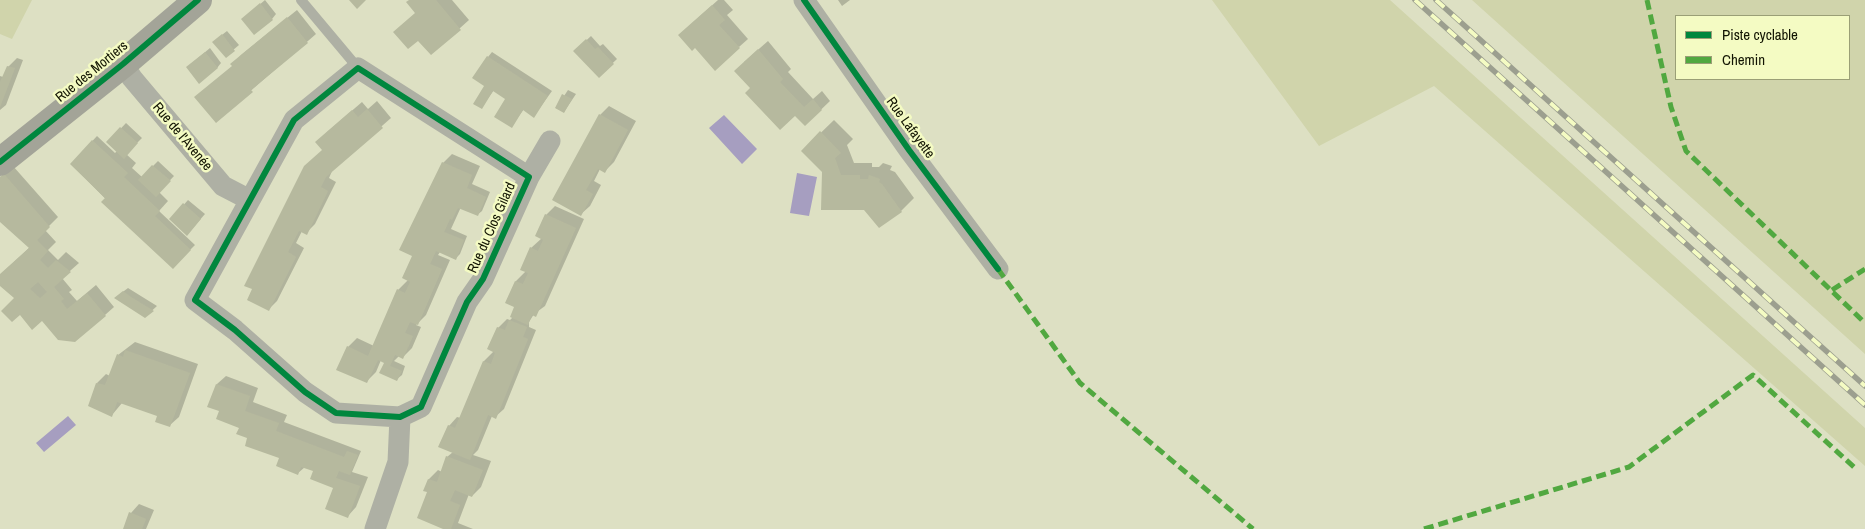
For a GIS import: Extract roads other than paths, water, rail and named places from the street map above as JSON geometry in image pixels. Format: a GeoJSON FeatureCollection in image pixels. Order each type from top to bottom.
{"type":"FeatureCollection","features":[{"type":"Feature","properties":{"kind":"street","name":"Rue des Mortiers"},"geometry":{"type":"LineString","coordinates":[[2,156],[123,64],[198,0]]}},
{"type":"Feature","properties":{"kind":"street","name":"Rue Lafayette"},"geometry":{"type":"LineString","coordinates":[[804,0],[910,150],[998,269]]}},
{"type":"Feature","properties":{"kind":"street","name":"Rue de l'Avenée"},"geometry":{"type":"LineString","coordinates":[[123,64],[132,78],[223,186],[250,200]]}},
{"type":"Feature","properties":{"kind":"street","name":"Rue du Clos Gilard"},"geometry":{"type":"LineString","coordinates":[[358,68],[529,176]]}},
{"type":"Feature","properties":{"kind":"street"},"geometry":{"type":"LineString","coordinates":[[358,68],[294,120],[195,300],[235,330],[305,392],[336,413],[400,417],[398,462],[375,529]]}},
{"type":"Feature","properties":{"kind":"street","name":"Rue du Clos Gilard"},"geometry":{"type":"LineString","coordinates":[[400,417],[421,407],[467,302],[483,279],[529,176],[550,141]]}},
{"type":"Feature","properties":{"kind":"lane"},"geometry":{"type":"LineString","coordinates":[[301,0],[358,68]]}},
{"type":"Feature","properties":{"kind":"railway"},"geometry":{"type":"LineString","coordinates":[[1415,0],[1865,405]]}},
{"type":"Feature","properties":{"kind":"railway"},"geometry":{"type":"LineString","coordinates":[[1436,0],[1865,386]]}}]}
